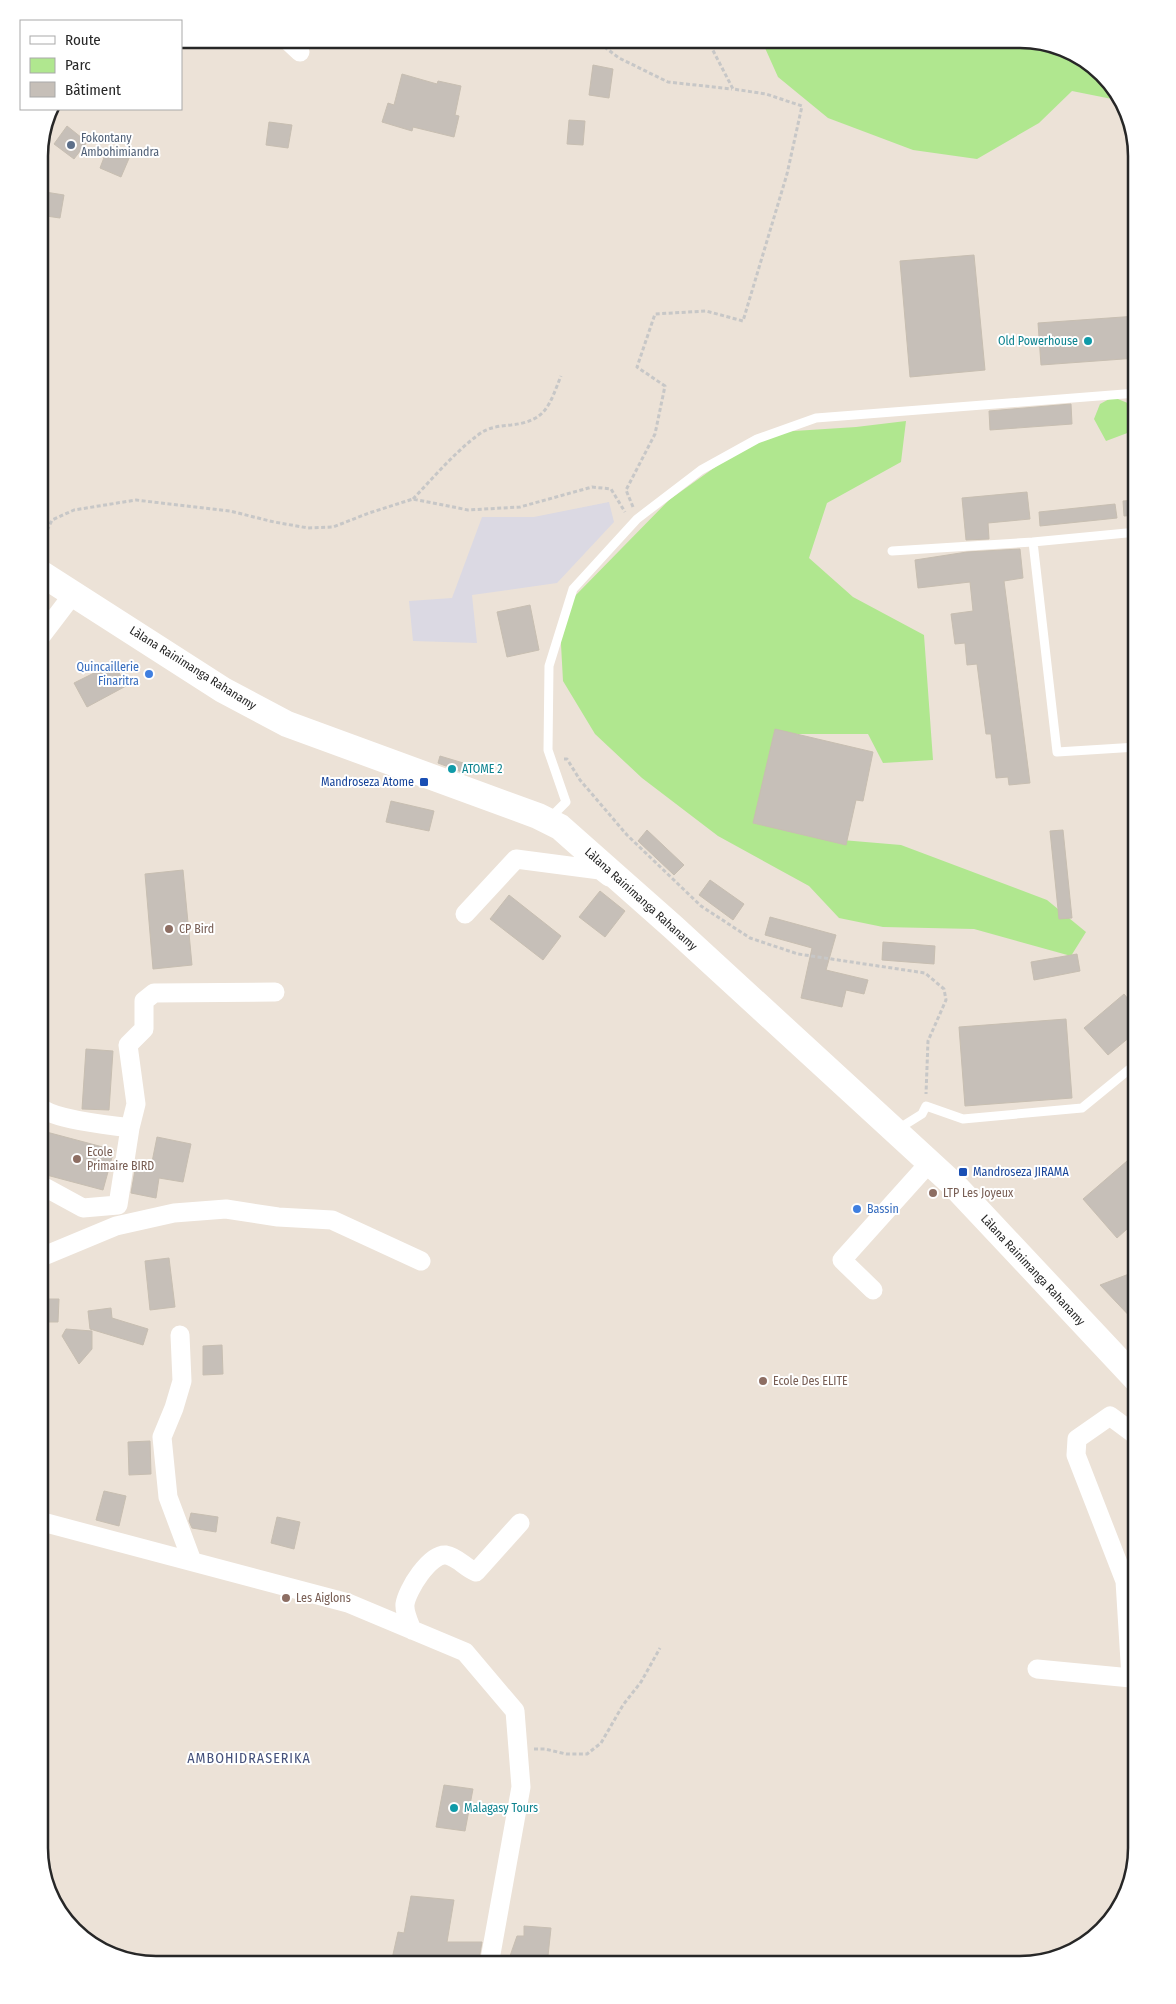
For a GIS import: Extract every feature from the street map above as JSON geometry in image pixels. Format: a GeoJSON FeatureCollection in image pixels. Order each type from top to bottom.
{"type":"FeatureCollection","features":[{"type":"Feature","properties":{"kind":"main road","name":"Làlana Rainimanga Rahanamy"},"geometry":{"type":"LineString","coordinates":[[48,577],[223,690],[287,724],[548,820],[560,827],[673,927],[930,1162],[954,1185],[1128,1370]]}},
{"type":"Feature","properties":{"kind":"street"},"geometry":{"type":"LineString","coordinates":[[296,48],[300,52]]}},
{"type":"Feature","properties":{"kind":"street"},"geometry":{"type":"LineString","coordinates":[[48,627],[74,593]]}},
{"type":"Feature","properties":{"kind":"street"},"geometry":{"type":"LineString","coordinates":[[465,914],[516,859],[600,870],[673,927]]}},
{"type":"Feature","properties":{"kind":"street"},"geometry":{"type":"LineString","coordinates":[[48,1189],[83,1208],[118,1205],[130,1128],[136,1104],[128,1045],[144,1029],[144,1001],[154,993],[275,992]]}},
{"type":"Feature","properties":{"kind":"street"},"geometry":{"type":"LineString","coordinates":[[48,1112],[59,1116],[130,1128]]}},
{"type":"Feature","properties":{"kind":"street"},"geometry":{"type":"LineString","coordinates":[[873,1290],[842,1260],[930,1162]]}},
{"type":"Feature","properties":{"kind":"street"},"geometry":{"type":"LineString","coordinates":[[48,1254],[116,1226],[174,1213],[226,1209],[278,1217],[332,1220],[420,1261]]}},
{"type":"Feature","properties":{"kind":"street"},"geometry":{"type":"LineString","coordinates":[[180,1335],[182,1382],[162,1437],[168,1497],[192,1561]]}},
{"type":"Feature","properties":{"kind":"street"},"geometry":{"type":"LineString","coordinates":[[1128,1429],[1110,1416],[1077,1439],[1076,1455],[1124,1581],[1128,1636]]}},
{"type":"Feature","properties":{"kind":"street"},"geometry":{"type":"LineString","coordinates":[[48,1523],[348,1603],[465,1652],[515,1711],[521,1787],[491,1956]]}},
{"type":"Feature","properties":{"kind":"street"},"geometry":{"type":"LineString","coordinates":[[412,1630],[404,1606],[407,1595],[421,1571],[435,1558],[443,1555],[451,1557],[476,1572],[520,1523]]}},
{"type":"Feature","properties":{"kind":"street"},"geometry":{"type":"LineString","coordinates":[[1038,1669],[1128,1678]]}},
{"type":"Feature","properties":{"kind":"lane"},"geometry":{"type":"LineString","coordinates":[[548,820],[566,802],[549,754],[549,666],[573,589],[635,521],[701,470],[757,438],[816,418],[1128,394]]}},
{"type":"Feature","properties":{"kind":"lane"},"geometry":{"type":"LineString","coordinates":[[892,551],[1032,542],[1128,533]]}},
{"type":"Feature","properties":{"kind":"lane"},"geometry":{"type":"LineString","coordinates":[[1032,542],[1057,752],[1128,748]]}},
{"type":"Feature","properties":{"kind":"lane"},"geometry":{"type":"LineString","coordinates":[[895,1130],[922,1114],[926,1106],[963,1119],[1082,1108],[1128,1070]]}},
{"type":"Feature","properties":{"kind":"path"},"geometry":{"type":"LineString","coordinates":[[606,48],[619,58],[668,82],[766,94],[802,106],[788,174],[743,321],[706,311],[655,314],[637,367],[665,386],[655,434],[626,490],[635,521]]}},
{"type":"Feature","properties":{"kind":"path"},"geometry":{"type":"LineString","coordinates":[[712,48],[733,89]]}},
{"type":"Feature","properties":{"kind":"path"},"geometry":{"type":"LineString","coordinates":[[413,499],[480,433],[497,426],[512,425],[535,419],[547,410],[561,376]]}},
{"type":"Feature","properties":{"kind":"path"},"geometry":{"type":"LineString","coordinates":[[48,529],[52,520],[74,510],[136,500],[230,511],[308,528],[333,527],[369,512],[413,499],[468,510],[520,507],[592,487],[611,489],[635,521]]}},
{"type":"Feature","properties":{"kind":"path"},"geometry":{"type":"LineString","coordinates":[[549,754],[567,759],[580,780],[627,835],[695,899],[750,938],[798,954],[925,973],[944,989],[946,1000],[928,1041],[926,1106]]}},
{"type":"Feature","properties":{"kind":"path"},"geometry":{"type":"LineString","coordinates":[[518,1750],[545,1749],[566,1754],[587,1754],[601,1743],[623,1705],[641,1682],[660,1648]]}},
{"type":"Feature","properties":{"kind":"shaded area"},"geometry":{"type":"Polygon","coordinates":[[[609,502],[614,522],[557,583],[472,595],[477,643],[413,641],[409,601],[452,598],[482,517],[534,517],[609,502]]]}},
{"type":"Feature","properties":{"kind":"green space"},"geometry":{"type":"Polygon","coordinates":[[[765,48],[1027,48],[1055,53],[1080,66],[1102,84],[1112,99],[1072,91],[1039,123],[977,159],[913,150],[828,118],[778,77],[765,48]]]}},
{"type":"Feature","properties":{"kind":"green space"},"geometry":{"type":"Polygon","coordinates":[[[1113,397],[1128,403],[1128,433],[1106,441],[1094,419],[1100,404],[1113,397]]]}},
{"type":"Feature","properties":{"kind":"green space"},"geometry":{"type":"Polygon","coordinates":[[[906,421],[901,462],[827,503],[809,558],[853,597],[924,635],[933,760],[883,763],[868,734],[795,734],[830,839],[901,845],[1047,900],[1086,932],[1071,956],[974,929],[883,927],[839,918],[809,886],[718,836],[642,778],[595,734],[563,681],[560,626],[573,598],[669,500],[763,433],[856,427],[906,421]]]}},
{"type":"Feature","properties":{"kind":"building"},"geometry":{"type":"Polygon","coordinates":[[[593,65],[613,69],[609,98],[589,95],[593,65]]]}},
{"type":"Feature","properties":{"kind":"building"},"geometry":{"type":"Polygon","coordinates":[[[402,74],[437,84],[438,81],[461,86],[455,115],[459,116],[454,137],[413,127],[412,131],[382,122],[388,103],[394,105],[402,74]]]}},
{"type":"Feature","properties":{"kind":"building"},"geometry":{"type":"Polygon","coordinates":[[[569,120],[585,121],[583,145],[567,144],[569,120]]]}},
{"type":"Feature","properties":{"kind":"building"},"geometry":{"type":"Polygon","coordinates":[[[269,122],[292,125],[288,148],[266,145],[269,122]]]}},
{"type":"Feature","properties":{"kind":"building"},"geometry":{"type":"Polygon","coordinates":[[[67,126],[87,142],[74,159],[54,144],[67,126]]]}},
{"type":"Feature","properties":{"kind":"building"},"geometry":{"type":"Polygon","coordinates":[[[108,147],[130,156],[121,177],[100,168],[108,147]]]}},
{"type":"Feature","properties":{"kind":"building"},"geometry":{"type":"Polygon","coordinates":[[[48,192],[64,195],[60,218],[48,216],[48,192]]]}},
{"type":"Feature","properties":{"kind":"building"},"geometry":{"type":"Polygon","coordinates":[[[974,255],[985,370],[910,377],[900,261],[974,255]]]}},
{"type":"Feature","properties":{"kind":"building","name":"Old Powerhouse"},"geometry":{"type":"Polygon","coordinates":[[[1128,317],[1128,359],[1041,365],[1038,323],[1128,317]]]}},
{"type":"Feature","properties":{"kind":"building"},"geometry":{"type":"Polygon","coordinates":[[[1071,404],[1072,424],[990,430],[989,411],[1071,404]]]}},
{"type":"Feature","properties":{"kind":"building"},"geometry":{"type":"Polygon","coordinates":[[[1027,492],[1030,519],[988,523],[989,539],[966,540],[962,498],[1027,492]]]}},
{"type":"Feature","properties":{"kind":"building"},"geometry":{"type":"Polygon","coordinates":[[[1123,501],[1128,501],[1128,516],[1124,516],[1123,501]]]}},
{"type":"Feature","properties":{"kind":"building"},"geometry":{"type":"Polygon","coordinates":[[[1115,504],[1117,518],[1040,526],[1039,512],[1115,504]]]}},
{"type":"Feature","properties":{"kind":"building"},"geometry":{"type":"Polygon","coordinates":[[[1020,549],[1023,578],[1004,581],[1030,783],[1009,785],[1008,777],[996,778],[991,734],[986,734],[977,664],[967,665],[965,643],[955,644],[951,614],[973,611],[970,582],[918,588],[915,560],[967,552],[1020,549]]]}},
{"type":"Feature","properties":{"kind":"building"},"geometry":{"type":"Polygon","coordinates":[[[530,605],[539,650],[507,657],[497,612],[530,605]]]}},
{"type":"Feature","properties":{"kind":"building"},"geometry":{"type":"Polygon","coordinates":[[[114,663],[126,686],[87,707],[74,683],[114,663]]]}},
{"type":"Feature","properties":{"kind":"building"},"geometry":{"type":"Polygon","coordinates":[[[775,729],[873,752],[863,801],[856,800],[846,845],[753,823],[775,729]]]}},
{"type":"Feature","properties":{"kind":"building"},"geometry":{"type":"Polygon","coordinates":[[[440,756],[470,765],[467,774],[438,763],[440,756]]]}},
{"type":"Feature","properties":{"kind":"building"},"geometry":{"type":"Polygon","coordinates":[[[391,801],[434,811],[429,831],[386,822],[391,801]]]}},
{"type":"Feature","properties":{"kind":"building"},"geometry":{"type":"Polygon","coordinates":[[[647,830],[684,865],[674,875],[638,841],[647,830]]]}},
{"type":"Feature","properties":{"kind":"building"},"geometry":{"type":"Polygon","coordinates":[[[1063,830],[1072,918],[1059,919],[1050,831],[1063,830]]]}},
{"type":"Feature","properties":{"kind":"building"},"geometry":{"type":"Polygon","coordinates":[[[183,870],[192,965],[153,969],[145,874],[183,870]]]}},
{"type":"Feature","properties":{"kind":"building"},"geometry":{"type":"Polygon","coordinates":[[[710,880],[744,904],[733,920],[699,895],[710,880]]]}},
{"type":"Feature","properties":{"kind":"building"},"geometry":{"type":"Polygon","coordinates":[[[600,891],[625,911],[605,937],[579,917],[600,891]]]}},
{"type":"Feature","properties":{"kind":"building"},"geometry":{"type":"Polygon","coordinates":[[[509,895],[561,936],[543,960],[490,919],[509,895]]]}},
{"type":"Feature","properties":{"kind":"building"},"geometry":{"type":"Polygon","coordinates":[[[770,917],[836,935],[826,970],[868,980],[864,994],[846,990],[842,1007],[801,998],[812,948],[765,935],[770,917]]]}},
{"type":"Feature","properties":{"kind":"building"},"geometry":{"type":"Polygon","coordinates":[[[883,942],[935,946],[934,964],[882,960],[883,942]]]}},
{"type":"Feature","properties":{"kind":"building"},"geometry":{"type":"Polygon","coordinates":[[[1077,954],[1080,971],[1034,980],[1031,962],[1077,954]]]}},
{"type":"Feature","properties":{"kind":"building"},"geometry":{"type":"Polygon","coordinates":[[[1124,994],[1128,999],[1128,1038],[1108,1055],[1084,1028],[1124,994]]]}},
{"type":"Feature","properties":{"kind":"building"},"geometry":{"type":"Polygon","coordinates":[[[1066,1019],[1072,1098],[965,1106],[959,1027],[1066,1019]]]}},
{"type":"Feature","properties":{"kind":"building"},"geometry":{"type":"Polygon","coordinates":[[[86,1049],[113,1051],[109,1110],[82,1109],[86,1049]]]}},
{"type":"Feature","properties":{"kind":"building"},"geometry":{"type":"Polygon","coordinates":[[[48,1132],[114,1150],[103,1190],[48,1175],[48,1132]]]}},
{"type":"Feature","properties":{"kind":"building"},"geometry":{"type":"Polygon","coordinates":[[[157,1137],[191,1144],[183,1182],[159,1178],[156,1198],[131,1193],[135,1170],[150,1172],[157,1137]]]}},
{"type":"Feature","properties":{"kind":"building"},"geometry":{"type":"Polygon","coordinates":[[[1127,1161],[1128,1228],[1117,1238],[1083,1199],[1127,1161]]]}},
{"type":"Feature","properties":{"kind":"building"},"geometry":{"type":"Polygon","coordinates":[[[169,1258],[175,1307],[150,1310],[145,1261],[169,1258]]]}},
{"type":"Feature","properties":{"kind":"building"},"geometry":{"type":"Polygon","coordinates":[[[1128,1274],[1128,1315],[1100,1285],[1128,1274]]]}},
{"type":"Feature","properties":{"kind":"building"},"geometry":{"type":"Polygon","coordinates":[[[48,1299],[59,1299],[58,1322],[48,1322],[48,1299]]]}},
{"type":"Feature","properties":{"kind":"building"},"geometry":{"type":"Polygon","coordinates":[[[111,1308],[112,1318],[148,1329],[143,1345],[90,1329],[88,1311],[111,1308]]]}},
{"type":"Feature","properties":{"kind":"building"},"geometry":{"type":"Polygon","coordinates":[[[66,1329],[92,1331],[92,1349],[79,1364],[62,1336],[66,1329]]]}},
{"type":"Feature","properties":{"kind":"building"},"geometry":{"type":"Polygon","coordinates":[[[222,1345],[223,1374],[203,1375],[203,1346],[222,1345]]]}},
{"type":"Feature","properties":{"kind":"building"},"geometry":{"type":"Polygon","coordinates":[[[150,1441],[151,1474],[129,1475],[128,1442],[150,1441]]]}},
{"type":"Feature","properties":{"kind":"building"},"geometry":{"type":"Polygon","coordinates":[[[104,1491],[126,1496],[119,1526],[96,1520],[104,1491]]]}},
{"type":"Feature","properties":{"kind":"building"},"geometry":{"type":"Polygon","coordinates":[[[191,1513],[218,1517],[216,1532],[192,1528],[189,1521],[191,1513]]]}},
{"type":"Feature","properties":{"kind":"building"},"geometry":{"type":"Polygon","coordinates":[[[277,1517],[300,1522],[294,1549],[271,1543],[277,1517]]]}},
{"type":"Feature","properties":{"kind":"building","name":"Malagasy Tours"},"geometry":{"type":"Polygon","coordinates":[[[444,1785],[473,1789],[465,1831],[436,1827],[444,1785]]]}},
{"type":"Feature","properties":{"kind":"building"},"geometry":{"type":"Polygon","coordinates":[[[411,1896],[454,1900],[447,1942],[482,1942],[480,1956],[393,1956],[398,1932],[404,1933],[411,1896]]]}},
{"type":"Feature","properties":{"kind":"building"},"geometry":{"type":"Polygon","coordinates":[[[524,1926],[551,1928],[548,1956],[510,1956],[517,1936],[524,1936],[524,1926]]]}},
{"type":"Feature","properties":{"kind":"place","name":"Fokontany Ambohimiandra"},"geometry":{"type":"Point","coordinates":[71,145]}},
{"type":"Feature","properties":{"kind":"place","name":"Old Powerhouse"},"geometry":{"type":"Point","coordinates":[1088,341]}},
{"type":"Feature","properties":{"kind":"place","name":"Quincaillerie Finaritra"},"geometry":{"type":"Point","coordinates":[149,674]}},
{"type":"Feature","properties":{"kind":"place","name":"ATOME 2"},"geometry":{"type":"Point","coordinates":[452,769]}},
{"type":"Feature","properties":{"kind":"place","name":"Mandroseza Atome"},"geometry":{"type":"Point","coordinates":[424,782]}},
{"type":"Feature","properties":{"kind":"place","name":"CP Bird"},"geometry":{"type":"Point","coordinates":[169,929]}},
{"type":"Feature","properties":{"kind":"place","name":"Ecole Primaire BIRD"},"geometry":{"type":"Point","coordinates":[77,1159]}},
{"type":"Feature","properties":{"kind":"place","name":"Mandroseza JIRAMA"},"geometry":{"type":"Point","coordinates":[963,1172]}},
{"type":"Feature","properties":{"kind":"place","name":"LTP Les Joyeux"},"geometry":{"type":"Point","coordinates":[933,1193]}},
{"type":"Feature","properties":{"kind":"place","name":"Bassin"},"geometry":{"type":"Point","coordinates":[857,1209]}},
{"type":"Feature","properties":{"kind":"place","name":"Ecole Des ELITE"},"geometry":{"type":"Point","coordinates":[763,1381]}},
{"type":"Feature","properties":{"kind":"place","name":"Les Aiglons"},"geometry":{"type":"Point","coordinates":[286,1598]}},
{"type":"Feature","properties":{"kind":"place","name":"Malagasy Tours"},"geometry":{"type":"Point","coordinates":[454,1808]}},
{"type":"Feature","properties":{"kind":"district","name":"AMBOHIDRASERIKA"},"geometry":{"type":"Point","coordinates":[249,1758]}}]}
